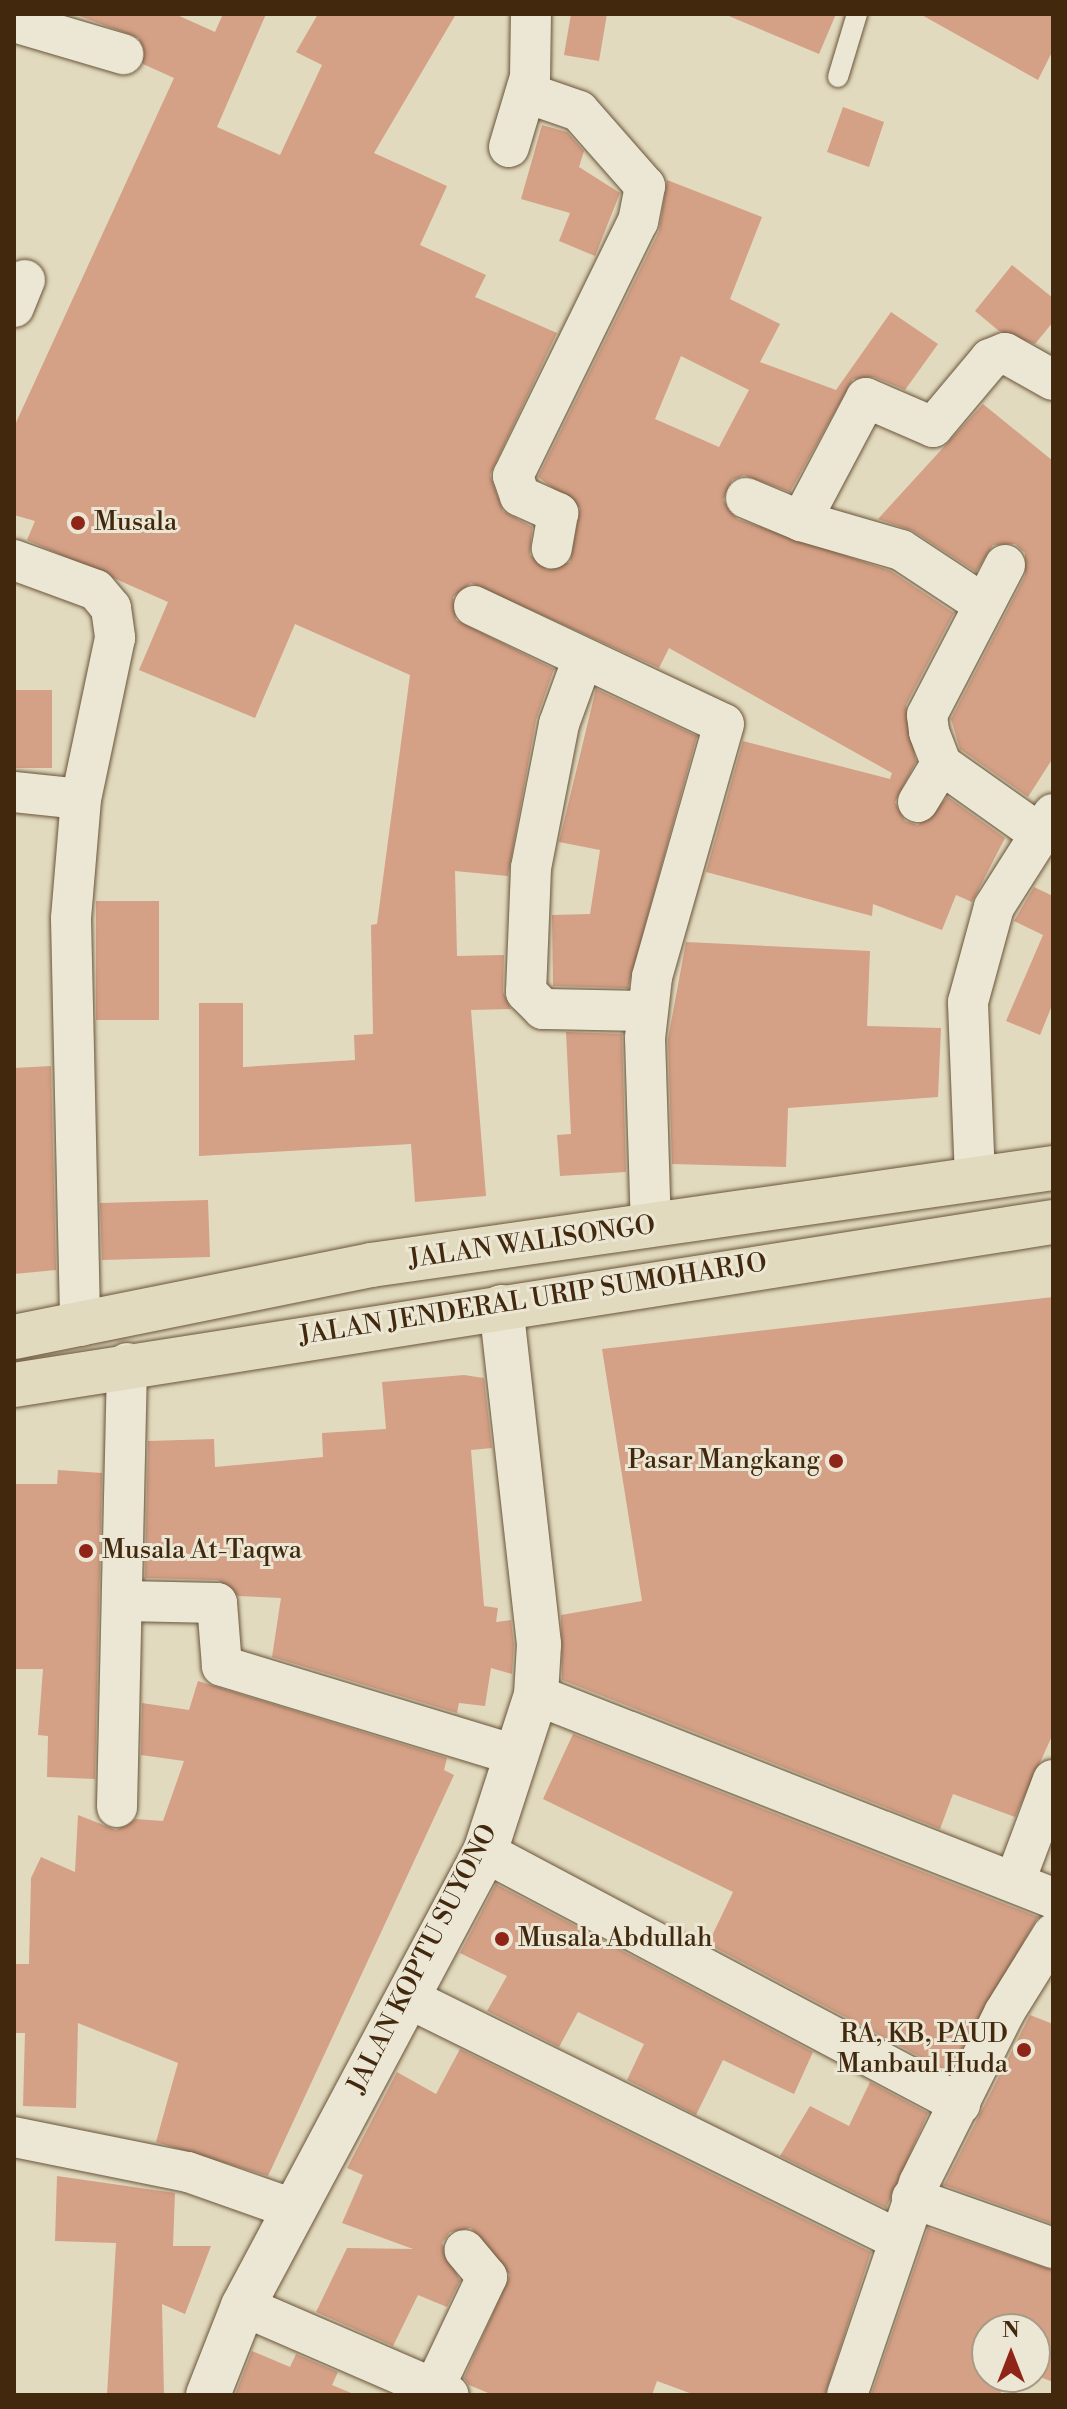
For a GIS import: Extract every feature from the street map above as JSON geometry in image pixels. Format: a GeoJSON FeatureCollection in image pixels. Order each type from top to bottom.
{"type":"FeatureCollection","features":[{"type":"Feature","properties":{"kind":"highway","name":"JALAN WALISONGO"},"geometry":{"type":"LineString","coordinates":[[14,1337],[371,1265],[1053,1168]]}},
{"type":"Feature","properties":{"kind":"highway","name":"JALAN JENDERAL URIP SUMOHARJO"},"geometry":{"type":"LineString","coordinates":[[14,1385],[127,1363],[1053,1222]]}},
{"type":"Feature","properties":{"kind":"main road","name":"JALAN KOPTU SUYONO"},"geometry":{"type":"LineString","coordinates":[[208,2395],[243,2306],[485,1852],[536,1695],[539,1644],[501,1307]]}},
{"type":"Feature","properties":{"kind":"street"},"geometry":{"type":"LineString","coordinates":[[509,147],[527,93],[531,14]]}},
{"type":"Feature","properties":{"kind":"street"},"geometry":{"type":"LineString","coordinates":[[14,22],[123,54]]}},
{"type":"Feature","properties":{"kind":"street"},"geometry":{"type":"LineString","coordinates":[[527,93],[579,111],[645,186],[638,221],[513,476],[520,496],[558,513],[552,548]]}},
{"type":"Feature","properties":{"kind":"street"},"geometry":{"type":"LineString","coordinates":[[801,521],[866,398],[933,427],[990,359],[1005,353],[1053,380]]}},
{"type":"Feature","properties":{"kind":"street"},"geometry":{"type":"LineString","coordinates":[[746,498],[801,521],[901,550],[983,604]]}},
{"type":"Feature","properties":{"kind":"street"},"geometry":{"type":"LineString","coordinates":[[14,560],[96,590],[111,608],[115,638],[108,685],[81,799],[71,919],[80,1326]]}},
{"type":"Feature","properties":{"kind":"street"},"geometry":{"type":"LineString","coordinates":[[975,1178],[968,1002],[994,907],[1047,824],[941,764],[927,715],[1005,565]]}},
{"type":"Feature","properties":{"kind":"street"},"geometry":{"type":"LineString","coordinates":[[474,606],[724,724],[659,934],[647,1011],[651,1226]]}},
{"type":"Feature","properties":{"kind":"street"},"geometry":{"type":"LineString","coordinates":[[583,658],[559,724],[531,868],[526,992],[543,1009],[647,1011]]}},
{"type":"Feature","properties":{"kind":"street"},"geometry":{"type":"LineString","coordinates":[[918,802],[941,764]]}},
{"type":"Feature","properties":{"kind":"street"},"geometry":{"type":"LineString","coordinates":[[14,792],[81,799]]}},
{"type":"Feature","properties":{"kind":"street"},"geometry":{"type":"LineString","coordinates":[[117,1807],[125,1601],[127,1363]]}},
{"type":"Feature","properties":{"kind":"street"},"geometry":{"type":"LineString","coordinates":[[125,1601],[215,1603],[222,1666],[518,1756]]}},
{"type":"Feature","properties":{"kind":"street"},"geometry":{"type":"LineString","coordinates":[[536,1695],[1053,1898]]}},
{"type":"Feature","properties":{"kind":"street"},"geometry":{"type":"LineString","coordinates":[[1015,1881],[1053,1780]]}},
{"type":"Feature","properties":{"kind":"street"},"geometry":{"type":"LineString","coordinates":[[485,1852],[960,2104]]}},
{"type":"Feature","properties":{"kind":"street"},"geometry":{"type":"LineString","coordinates":[[847,2395],[912,2198],[1053,1934]]}},
{"type":"Feature","properties":{"kind":"street"},"geometry":{"type":"LineString","coordinates":[[406,1997],[897,2239]]}},
{"type":"Feature","properties":{"kind":"street"},"geometry":{"type":"LineString","coordinates":[[14,2137],[93,2147],[293,2209]]}},
{"type":"Feature","properties":{"kind":"street"},"geometry":{"type":"LineString","coordinates":[[912,2198],[1053,2248]]}},
{"type":"Feature","properties":{"kind":"street"},"geometry":{"type":"LineString","coordinates":[[243,2306],[442,2392],[487,2277],[464,2250]]}},
{"type":"Feature","properties":{"kind":"lane"},"geometry":{"type":"LineString","coordinates":[[838,77],[857,14]]}},
{"type":"Feature","properties":{"kind":"building"},"geometry":{"type":"Polygon","coordinates":[[[74,14],[175,14],[215,32],[223,14],[266,14],[217,127],[280,155],[322,65],[296,52],[318,14],[456,14],[374,153],[447,186],[420,245],[486,275],[475,297],[557,333],[490,475],[503,511],[532,527],[530,555],[547,570],[570,562],[580,508],[538,477],[659,231],[667,180],[762,217],[730,299],[780,324],[760,362],[836,390],[891,312],[938,344],[905,390],[874,377],[853,379],[790,492],[744,475],[732,480],[723,500],[737,519],[891,571],[954,613],[906,705],[916,762],[895,802],[905,821],[918,825],[948,797],[1005,838],[972,902],[956,895],[942,930],[873,904],[872,916],[706,872],[743,741],[890,779],[892,773],[669,648],[659,668],[471,583],[453,597],[456,620],[554,669],[536,720],[508,876],[455,871],[457,956],[504,955],[503,992],[511,1009],[471,1010],[486,1196],[415,1202],[411,1144],[199,1156],[199,1003],[243,1003],[243,1067],[355,1060],[354,1035],[373,1034],[371,925],[377,924],[410,675],[295,624],[255,718],[139,670],[168,602],[27,540],[35,521],[14,515],[14,427],[174,78],[143,64],[139,38],[74,14]],[[681,356],[655,419],[719,447],[749,390],[681,356]]]}},
{"type":"Feature","properties":{"kind":"building"},"geometry":{"type":"Polygon","coordinates":[[[571,14],[607,14],[599,61],[564,55],[571,14]]]}},
{"type":"Feature","properties":{"kind":"building"},"geometry":{"type":"Polygon","coordinates":[[[724,14],[836,14],[819,54],[724,14]]]}},
{"type":"Feature","properties":{"kind":"building"},"geometry":{"type":"Polygon","coordinates":[[[920,14],[1053,14],[1053,50],[1038,80],[920,14]]]}},
{"type":"Feature","properties":{"kind":"building"},"geometry":{"type":"Polygon","coordinates":[[[843,107],[884,122],[869,167],[827,152],[843,107]]]}},
{"type":"Feature","properties":{"kind":"building"},"geometry":{"type":"Polygon","coordinates":[[[542,125],[567,132],[584,151],[579,167],[620,193],[595,256],[559,241],[570,213],[521,199],[542,125]]]}},
{"type":"Feature","properties":{"kind":"building"},"geometry":{"type":"Polygon","coordinates":[[[1012,265],[1053,298],[1053,322],[1035,344],[999,331],[975,311],[1012,265]]]}},
{"type":"Feature","properties":{"kind":"building"},"geometry":{"type":"Polygon","coordinates":[[[983,404],[1053,461],[1053,758],[1028,797],[960,749],[951,719],[1025,576],[1025,553],[1015,544],[993,545],[976,572],[913,531],[878,519],[983,404]]]}},
{"type":"Feature","properties":{"kind":"building"},"geometry":{"type":"Polygon","coordinates":[[[596,689],[697,736],[628,988],[553,986],[552,915],[590,914],[600,850],[559,842],[596,689]]]}},
{"type":"Feature","properties":{"kind":"building"},"geometry":{"type":"Polygon","coordinates":[[[14,690],[52,690],[52,768],[14,768],[14,690]]]}},
{"type":"Feature","properties":{"kind":"building"},"geometry":{"type":"Polygon","coordinates":[[[1034,887],[1053,896],[1053,1003],[1040,1035],[1006,1021],[1043,935],[1014,921],[1034,887]]]}},
{"type":"Feature","properties":{"kind":"building"},"geometry":{"type":"Polygon","coordinates":[[[96,901],[159,901],[159,1020],[96,1020],[96,901]]]}},
{"type":"Feature","properties":{"kind":"building"},"geometry":{"type":"Polygon","coordinates":[[[686,942],[870,951],[867,1026],[941,1028],[938,1097],[788,1108],[786,1167],[672,1164],[668,1039],[686,942]]]}},
{"type":"Feature","properties":{"kind":"building"},"geometry":{"type":"Polygon","coordinates":[[[566,1032],[622,1034],[626,1172],[560,1176],[557,1135],[571,1134],[566,1032]]]}},
{"type":"Feature","properties":{"kind":"building"},"geometry":{"type":"Polygon","coordinates":[[[51,1066],[56,1270],[14,1274],[14,1068],[51,1066]]]}},
{"type":"Feature","properties":{"kind":"building"},"geometry":{"type":"Polygon","coordinates":[[[208,1200],[210,1257],[102,1260],[100,1203],[208,1200]]]}},
{"type":"Feature","properties":{"kind":"building"},"geometry":{"type":"Polygon","coordinates":[[[1053,1297],[1053,1734],[1015,1817],[953,1794],[940,1829],[562,1680],[561,1615],[642,1601],[602,1349],[1053,1297]]]}},
{"type":"Feature","properties":{"kind":"building"},"geometry":{"type":"Polygon","coordinates":[[[464,1375],[484,1378],[492,1448],[471,1450],[484,1606],[498,1608],[496,1622],[511,1620],[514,1645],[512,1674],[491,1668],[485,1706],[459,1703],[457,1713],[272,1657],[281,1598],[238,1596],[218,1580],[145,1578],[148,1441],[214,1439],[215,1467],[323,1457],[322,1433],[386,1429],[382,1382],[464,1375]]]}},
{"type":"Feature","properties":{"kind":"building"},"geometry":{"type":"Polygon","coordinates":[[[58,1470],[102,1473],[95,1779],[47,1777],[48,1736],[38,1735],[43,1669],[14,1669],[14,1484],[57,1484],[58,1470]]]}},
{"type":"Feature","properties":{"kind":"building"},"geometry":{"type":"Polygon","coordinates":[[[198,1681],[447,1758],[444,1770],[454,1775],[268,2176],[156,2142],[178,2063],[78,2023],[76,2108],[23,2106],[25,2033],[14,2033],[14,1964],[29,1964],[31,1878],[41,1857],[75,1872],[78,1815],[116,1830],[136,1819],[163,1821],[184,1761],[141,1755],[142,1703],[189,1710],[198,1681]]]}},
{"type":"Feature","properties":{"kind":"building"},"geometry":{"type":"Polygon","coordinates":[[[573,1734],[1038,1917],[949,2072],[708,1944],[733,1892],[543,1799],[573,1734]]]}},
{"type":"Feature","properties":{"kind":"building"},"geometry":{"type":"Polygon","coordinates":[[[496,1884],[813,2052],[794,2094],[723,2060],[696,2115],[627,2080],[644,2044],[578,2012],[559,2047],[487,2011],[507,1976],[460,1953],[496,1884]]]}},
{"type":"Feature","properties":{"kind":"building"},"geometry":{"type":"Polygon","coordinates":[[[1030,2015],[1053,2024],[1053,2224],[944,2185],[1030,2015]]]}},
{"type":"Feature","properties":{"kind":"building"},"geometry":{"type":"Polygon","coordinates":[[[460,2049],[871,2252],[825,2395],[695,2395],[657,2381],[652,2395],[493,2395],[469,2385],[464,2378],[510,2275],[471,2228],[450,2232],[442,2243],[460,2281],[447,2307],[418,2295],[393,2346],[316,2312],[347,2248],[413,2249],[342,2223],[363,2175],[347,2168],[397,2072],[436,2094],[460,2049]]]}},
{"type":"Feature","properties":{"kind":"building"},"geometry":{"type":"Polygon","coordinates":[[[870,2082],[928,2113],[886,2208],[780,2156],[810,2106],[849,2126],[870,2082]]]}},
{"type":"Feature","properties":{"kind":"building"},"geometry":{"type":"Polygon","coordinates":[[[57,2176],[175,2193],[173,2246],[211,2246],[185,2314],[162,2304],[164,2395],[107,2395],[116,2243],[55,2241],[57,2176]]]}},
{"type":"Feature","properties":{"kind":"building"},"geometry":{"type":"Polygon","coordinates":[[[928,2228],[1053,2270],[1053,2382],[1051,2313],[971,2313],[971,2393],[1000,2395],[871,2395],[928,2228]]]}},
{"type":"Feature","properties":{"kind":"building"},"geometry":{"type":"Polygon","coordinates":[[[252,2351],[290,2367],[296,2354],[338,2372],[332,2385],[356,2395],[235,2395],[252,2351]]]}},
{"type":"Feature","properties":{"kind":"place","name":"Musala"},"geometry":{"type":"Point","coordinates":[78,523]}},
{"type":"Feature","properties":{"kind":"place","name":"Pasar Mangkang"},"geometry":{"type":"Point","coordinates":[836,1461]}},
{"type":"Feature","properties":{"kind":"place","name":"Musala At-Taqwa"},"geometry":{"type":"Point","coordinates":[86,1551]}},
{"type":"Feature","properties":{"kind":"place","name":"Musala Abdullah"},"geometry":{"type":"Point","coordinates":[502,1939]}},
{"type":"Feature","properties":{"kind":"place","name":"RA, KB, PAUD Manbaul Huda"},"geometry":{"type":"Point","coordinates":[1024,2050]}}]}
